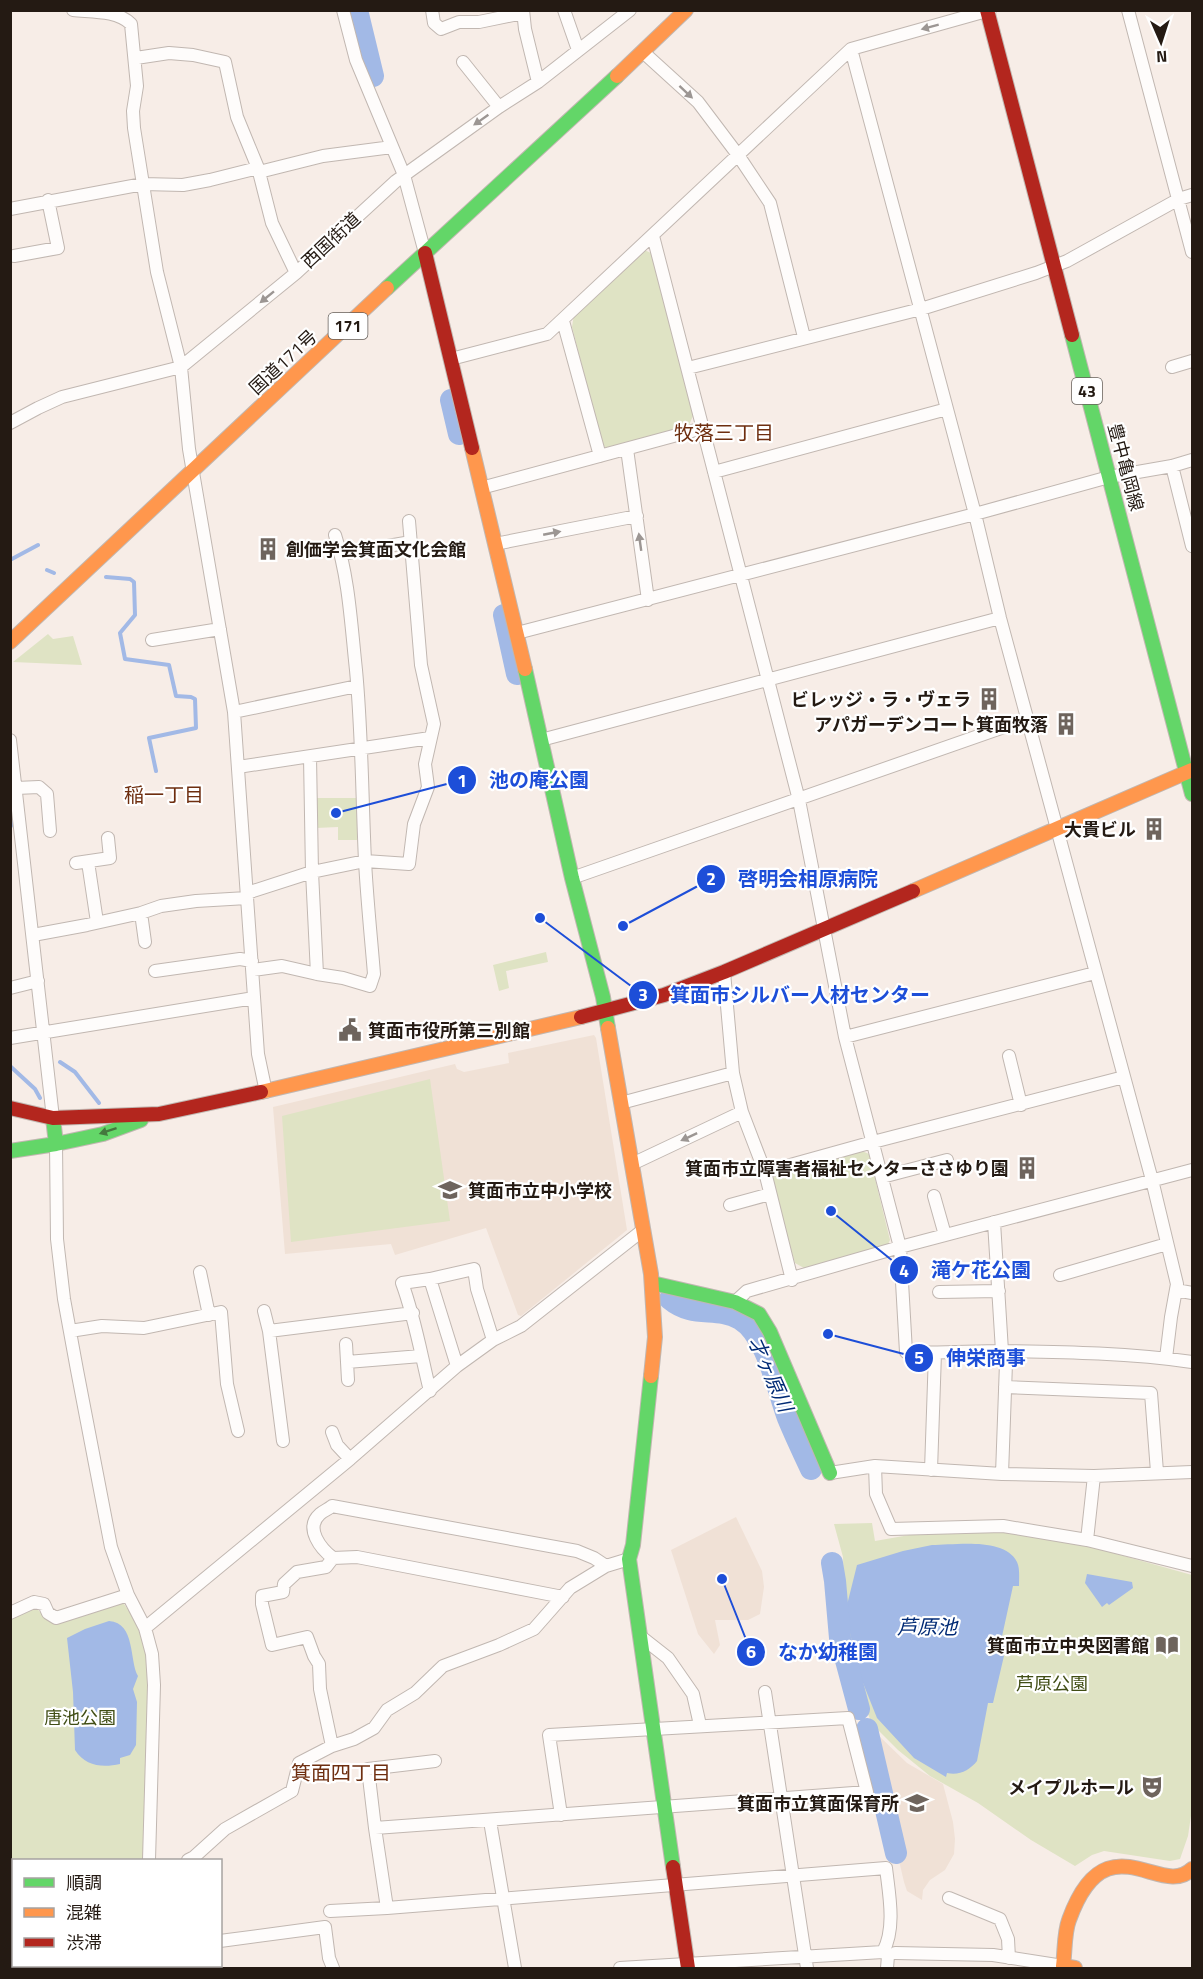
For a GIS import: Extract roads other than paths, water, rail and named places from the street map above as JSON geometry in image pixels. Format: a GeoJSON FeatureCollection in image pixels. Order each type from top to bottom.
{"type":"FeatureCollection","features":[{"type":"Feature","properties":{"kind":"main road","name":"国道171号"},"geometry":{"type":"LineString","coordinates":[[10,642],[686,10]]}},
{"type":"Feature","properties":{"kind":"main road","name":"豊中亀岡線"},"geometry":{"type":"LineString","coordinates":[[988,11],[1109,477],[1190,772],[1192,794]]}},
{"type":"Feature","properties":{"kind":"main road"},"geometry":{"type":"LineString","coordinates":[[425,253],[517,633],[572,878],[606,1011],[644,1230],[652,1283],[655,1337],[633,1545],[629,1559],[688,1966]]}},
{"type":"Feature","properties":{"kind":"main road"},"geometry":{"type":"LineString","coordinates":[[10,1151],[103,1134],[159,1114],[266,1092],[606,1011],[664,995],[724,972],[1190,772]]}},
{"type":"Feature","properties":{"kind":"main road"},"geometry":{"type":"LineString","coordinates":[[10,1108],[53,1118],[159,1114]]}},
{"type":"Feature","properties":{"kind":"main road"},"geometry":{"type":"LineString","coordinates":[[53,1118],[56,1144]]}},
{"type":"Feature","properties":{"kind":"main road"},"geometry":{"type":"LineString","coordinates":[[652,1283],[735,1302],[759,1314],[770,1332],[830,1473]]}},
{"type":"Feature","properties":{"kind":"main road"},"geometry":{"type":"LineString","coordinates":[[1067,1968],[1068,1921],[1089,1880],[1104,1869],[1121,1866],[1172,1876],[1187,1874],[1192,1869]]}},
{"type":"Feature","properties":{"kind":"street"},"geometry":{"type":"LineString","coordinates":[[73,10],[96,11],[127,20],[132,24],[137,86],[133,111],[134,128],[159,283],[181,367],[193,472],[234,712],[258,1054],[266,1092]]}},
{"type":"Feature","properties":{"kind":"street"},"geometry":{"type":"LineString","coordinates":[[343,10],[356,60],[404,175],[425,253]]}},
{"type":"Feature","properties":{"kind":"street"},"geometry":{"type":"LineString","coordinates":[[432,10],[434,23],[441,29],[459,22],[479,22],[523,12],[538,82]]}},
{"type":"Feature","properties":{"kind":"street"},"geometry":{"type":"LineString","coordinates":[[564,10],[578,50]]}},
{"type":"Feature","properties":{"kind":"street","name":"西国街道"},"geometry":{"type":"LineString","coordinates":[[10,423],[62,397],[181,367],[296,273],[404,175],[538,82],[630,10]]}},
{"type":"Feature","properties":{"kind":"street"},"geometry":{"type":"LineString","coordinates":[[1128,10],[1192,252]]}},
{"type":"Feature","properties":{"kind":"street"},"geometry":{"type":"LineString","coordinates":[[451,359],[547,334],[851,49],[988,11]]}},
{"type":"Feature","properties":{"kind":"street"},"geometry":{"type":"LineString","coordinates":[[851,49],[1178,1284],[1166,1358]]}},
{"type":"Feature","properties":{"kind":"street"},"geometry":{"type":"LineString","coordinates":[[643,52],[698,102],[738,155],[770,203],[804,337]]}},
{"type":"Feature","properties":{"kind":"street"},"geometry":{"type":"LineString","coordinates":[[136,58],[169,53],[193,55],[225,62],[237,117],[259,170],[272,223],[296,273]]}},
{"type":"Feature","properties":{"kind":"street"},"geometry":{"type":"LineString","coordinates":[[463,62],[499,107]]}},
{"type":"Feature","properties":{"kind":"street"},"geometry":{"type":"LineString","coordinates":[[10,208],[143,184],[183,184],[210,180],[323,156],[392,147]]}},
{"type":"Feature","properties":{"kind":"street"},"geometry":{"type":"LineString","coordinates":[[688,368],[921,309],[1054,266],[1179,199],[1192,195]]}},
{"type":"Feature","properties":{"kind":"street"},"geometry":{"type":"LineString","coordinates":[[14,256],[58,248],[48,201]]}},
{"type":"Feature","properties":{"kind":"street"},"geometry":{"type":"LineString","coordinates":[[653,236],[799,800],[845,1037],[900,1247],[906,1352],[1002,1352],[1166,1358],[1192,1362]]}},
{"type":"Feature","properties":{"kind":"street"},"geometry":{"type":"LineString","coordinates":[[563,321],[600,456]]}},
{"type":"Feature","properties":{"kind":"street"},"geometry":{"type":"LineString","coordinates":[[1172,366],[1192,361]]}},
{"type":"Feature","properties":{"kind":"street"},"geometry":{"type":"LineString","coordinates":[[714,472],[947,409]]}},
{"type":"Feature","properties":{"kind":"street"},"geometry":{"type":"LineString","coordinates":[[481,488],[703,428]]}},
{"type":"Feature","properties":{"kind":"street"},"geometry":{"type":"LineString","coordinates":[[627,448],[648,600]]}},
{"type":"Feature","properties":{"kind":"street"},"geometry":{"type":"LineString","coordinates":[[517,633],[741,576],[1109,477],[1172,466],[1192,460]]}},
{"type":"Feature","properties":{"kind":"street"},"geometry":{"type":"LineString","coordinates":[[1172,466],[1192,546]]}},
{"type":"Feature","properties":{"kind":"street"},"geometry":{"type":"LineString","coordinates":[[495,544],[637,516]]}},
{"type":"Feature","properties":{"kind":"street"},"geometry":{"type":"LineString","coordinates":[[33,935],[141,913],[161,906],[247,895],[312,872],[365,861],[409,864],[414,824],[428,787],[425,764],[434,724],[421,665],[409,521]]}},
{"type":"Feature","properties":{"kind":"street"},"geometry":{"type":"LineString","coordinates":[[155,971],[240,959],[252,965],[282,966],[343,978],[370,986],[374,974],[365,861],[362,747],[349,595],[341,554],[334,535]]}},
{"type":"Feature","properties":{"kind":"street"},"geometry":{"type":"LineString","coordinates":[[341,554],[411,542]]}},
{"type":"Feature","properties":{"kind":"street"},"geometry":{"type":"LineString","coordinates":[[541,740],[1000,618]]}},
{"type":"Feature","properties":{"kind":"street"},"geometry":{"type":"LineString","coordinates":[[152,640],[220,629]]}},
{"type":"Feature","properties":{"kind":"street"},"geometry":{"type":"LineString","coordinates":[[234,712],[357,686]]}},
{"type":"Feature","properties":{"kind":"street"},"geometry":{"type":"LineString","coordinates":[[572,878],[1027,719]]}},
{"type":"Feature","properties":{"kind":"street"},"geometry":{"type":"LineString","coordinates":[[238,767],[430,738]]}},
{"type":"Feature","properties":{"kind":"street"},"geometry":{"type":"LineString","coordinates":[[10,740],[53,1118]]}},
{"type":"Feature","properties":{"kind":"street"},"geometry":{"type":"LineString","coordinates":[[310,757],[317,974]]}},
{"type":"Feature","properties":{"kind":"street"},"geometry":{"type":"LineString","coordinates":[[16,788],[39,787],[47,794],[50,831]]}},
{"type":"Feature","properties":{"kind":"street"},"geometry":{"type":"LineString","coordinates":[[97,922],[82,862],[110,858],[108,838]]}},
{"type":"Feature","properties":{"kind":"street"},"geometry":{"type":"LineString","coordinates":[[141,913],[145,942]]}},
{"type":"Feature","properties":{"kind":"street"},"geometry":{"type":"LineString","coordinates":[[724,972],[733,1073],[742,1112],[765,1172],[792,1280]]}},
{"type":"Feature","properties":{"kind":"street"},"geometry":{"type":"LineString","coordinates":[[845,1037],[1095,973]]}},
{"type":"Feature","properties":{"kind":"street"},"geometry":{"type":"LineString","coordinates":[[10,988],[38,981]]}},
{"type":"Feature","properties":{"kind":"street"},"geometry":{"type":"LineString","coordinates":[[10,1038],[254,998]]}},
{"type":"Feature","properties":{"kind":"street"},"geometry":{"type":"LineString","coordinates":[[1009,1056],[1021,1105]]}},
{"type":"Feature","properties":{"kind":"street"},"geometry":{"type":"LineString","coordinates":[[621,1103],[733,1073]]}},
{"type":"Feature","properties":{"kind":"street"},"geometry":{"type":"LineString","coordinates":[[765,1172],[1124,1077]]}},
{"type":"Feature","properties":{"kind":"street"},"geometry":{"type":"LineString","coordinates":[[632,1164],[742,1112]]}},
{"type":"Feature","properties":{"kind":"street"},"geometry":{"type":"LineString","coordinates":[[56,1144],[57,1239],[70,1332],[111,1547],[128,1595],[145,1628],[152,1654],[154,1685],[149,1859]]}},
{"type":"Feature","properties":{"kind":"street"},"geometry":{"type":"LineString","coordinates":[[882,1177],[947,1160]]}},
{"type":"Feature","properties":{"kind":"street"},"geometry":{"type":"LineString","coordinates":[[735,1302],[747,1291],[792,1280],[900,1247],[1192,1170]]}},
{"type":"Feature","properties":{"kind":"street"},"geometry":{"type":"LineString","coordinates":[[730,1204],[770,1194]]}},
{"type":"Feature","properties":{"kind":"street"},"geometry":{"type":"LineString","coordinates":[[934,1196],[945,1235]]}},
{"type":"Feature","properties":{"kind":"street"},"geometry":{"type":"LineString","coordinates":[[994,1222],[1002,1352],[1006,1363],[1002,1474]]}},
{"type":"Feature","properties":{"kind":"street"},"geometry":{"type":"LineString","coordinates":[[145,1628],[268,1524],[350,1459],[457,1366],[493,1340],[521,1326],[644,1230]]}},
{"type":"Feature","properties":{"kind":"street"},"geometry":{"type":"LineString","coordinates":[[1060,1275],[1167,1244]]}},
{"type":"Feature","properties":{"kind":"street"},"geometry":{"type":"LineString","coordinates":[[430,1391],[413,1313],[402,1283],[474,1269],[477,1289],[493,1340]]}},
{"type":"Feature","properties":{"kind":"street"},"geometry":{"type":"LineString","coordinates":[[200,1272],[209,1315]]}},
{"type":"Feature","properties":{"kind":"street"},"geometry":{"type":"LineString","coordinates":[[430,1279],[457,1366]]}},
{"type":"Feature","properties":{"kind":"street"},"geometry":{"type":"LineString","coordinates":[[1176,1290],[1192,1293]]}},
{"type":"Feature","properties":{"kind":"street"},"geometry":{"type":"LineString","coordinates":[[939,1293],[999,1291]]}},
{"type":"Feature","properties":{"kind":"street"},"geometry":{"type":"LineString","coordinates":[[264,1311],[269,1331],[283,1441]]}},
{"type":"Feature","properties":{"kind":"street"},"geometry":{"type":"LineString","coordinates":[[70,1332],[102,1326],[144,1328],[221,1312],[227,1384],[238,1431]]}},
{"type":"Feature","properties":{"kind":"street"},"geometry":{"type":"LineString","coordinates":[[269,1331],[413,1313]]}},
{"type":"Feature","properties":{"kind":"street"},"geometry":{"type":"LineString","coordinates":[[346,1344],[348,1380]]}},
{"type":"Feature","properties":{"kind":"street"},"geometry":{"type":"LineString","coordinates":[[931,1470],[935,1353]]}},
{"type":"Feature","properties":{"kind":"street"},"geometry":{"type":"LineString","coordinates":[[347,1362],[421,1356]]}},
{"type":"Feature","properties":{"kind":"street"},"geometry":{"type":"LineString","coordinates":[[1005,1387],[1151,1393],[1157,1472]]}},
{"type":"Feature","properties":{"kind":"street"},"geometry":{"type":"LineString","coordinates":[[332,1432],[337,1445],[350,1459]]}},
{"type":"Feature","properties":{"kind":"street"},"geometry":{"type":"LineString","coordinates":[[875,1466],[876,1494],[891,1529],[1003,1526],[1087,1540],[1192,1566]]}},
{"type":"Feature","properties":{"kind":"street"},"geometry":{"type":"LineString","coordinates":[[830,1473],[875,1466],[1002,1474],[1094,1476],[1192,1472]]}},
{"type":"Feature","properties":{"kind":"street"},"geometry":{"type":"LineString","coordinates":[[1087,1540],[1094,1476]]}},
{"type":"Feature","properties":{"kind":"street"},"geometry":{"type":"LineString","coordinates":[[562,1597],[357,1557],[333,1558],[321,1548],[314,1534],[315,1521],[319,1514],[332,1506],[577,1551],[606,1566]]}},
{"type":"Feature","properties":{"kind":"street"},"geometry":{"type":"LineString","coordinates":[[332,1746],[320,1689],[320,1664],[314,1656],[308,1637],[272,1645],[262,1596],[283,1592],[284,1584],[297,1572],[326,1567],[333,1558]]}},
{"type":"Feature","properties":{"kind":"street"},"geometry":{"type":"LineString","coordinates":[[190,1859],[225,1829],[292,1791],[299,1763],[374,1728],[387,1710],[415,1694],[443,1666],[534,1629],[570,1588],[606,1566],[629,1559]]}},
{"type":"Feature","properties":{"kind":"street"},"geometry":{"type":"LineString","coordinates":[[10,1613],[34,1602],[44,1604],[48,1613],[56,1618],[128,1595]]}},
{"type":"Feature","properties":{"kind":"street"},"geometry":{"type":"LineString","coordinates":[[640,1636],[669,1658],[693,1694],[700,1725]]}},
{"type":"Feature","properties":{"kind":"street"},"geometry":{"type":"LineString","coordinates":[[765,1692],[806,1962]]}},
{"type":"Feature","properties":{"kind":"street"},"geometry":{"type":"LineString","coordinates":[[375,1828],[490,1821],[867,1792],[848,1718],[549,1735],[561,1815]]}},
{"type":"Feature","properties":{"kind":"street"},"geometry":{"type":"LineString","coordinates":[[387,1908],[368,1769],[435,1761]]}},
{"type":"Feature","properties":{"kind":"street"},"geometry":{"type":"LineString","coordinates":[[490,1821],[515,1968]]}},
{"type":"Feature","properties":{"kind":"street"},"geometry":{"type":"LineString","coordinates":[[330,1911],[886,1868],[890,1911],[887,1944],[883,1952],[806,1962],[620,1968]]}},
{"type":"Feature","properties":{"kind":"street"},"geometry":{"type":"LineString","coordinates":[[949,1898],[1000,1919],[1016,1962]]}},
{"type":"Feature","properties":{"kind":"street"},"geometry":{"type":"LineString","coordinates":[[222,1941],[325,1927],[329,1958],[333,1968]]}},
{"type":"Feature","properties":{"kind":"street"},"geometry":{"type":"LineString","coordinates":[[890,1959],[993,1955],[1016,1962],[1067,1968]]}},
{"type":"Feature","properties":{"kind":"street"},"geometry":{"type":"LineString","coordinates":[[10,1968],[37,1967]]}},
{"type":"Feature","properties":{"kind":"water","name":"芦原池"},"geometry":{"type":"Polygon","coordinates":[[[979,1544],[1002,1549],[1011,1554],[1019,1570],[1019,1586],[1013,1586],[1001,1641],[1007,1643],[993,1703],[988,1703],[977,1761],[964,1772],[947,1773],[946,1777],[914,1758],[877,1718],[859,1673],[850,1633],[847,1605],[857,1565],[932,1545],[979,1544]]]}},
{"type":"Feature","properties":{"kind":"water"},"geometry":{"type":"Polygon","coordinates":[[[1087,1574],[1132,1582],[1133,1588],[1109,1605],[1107,1603],[1102,1607],[1085,1583],[1087,1574]]]}},
{"type":"Feature","properties":{"kind":"water"},"geometry":{"type":"Polygon","coordinates":[[[109,1621],[118,1623],[128,1635],[138,1676],[133,1689],[137,1702],[136,1745],[130,1755],[120,1758],[120,1764],[100,1766],[84,1760],[75,1750],[73,1692],[67,1638],[109,1621]]]}},
{"type":"Feature","properties":{"kind":"waterway","name":"才ヶ原川"},"geometry":{"type":"LineString","coordinates":[[357,10],[373,76]]}},
{"type":"Feature","properties":{"kind":"waterway","name":"才ヶ原川"},"geometry":{"type":"LineString","coordinates":[[451,400],[459,434]]}},
{"type":"Feature","properties":{"kind":"waterway"},"geometry":{"type":"LineString","coordinates":[[10,560],[38,545]]}},
{"type":"Feature","properties":{"kind":"waterway"},"geometry":{"type":"LineString","coordinates":[[47,570],[54,573]]}},
{"type":"Feature","properties":{"kind":"waterway"},"geometry":{"type":"LineString","coordinates":[[106,577],[130,579],[134,582],[135,615],[120,633],[125,659],[169,665],[176,696],[195,699],[196,728],[149,738],[156,771]]}},
{"type":"Feature","properties":{"kind":"waterway","name":"才ヶ原川"},"geometry":{"type":"LineString","coordinates":[[504,615],[517,674]]}},
{"type":"Feature","properties":{"kind":"waterway"},"geometry":{"type":"LineString","coordinates":[[10,800],[14,826]]}},
{"type":"Feature","properties":{"kind":"waterway"},"geometry":{"type":"LineString","coordinates":[[60,1062],[75,1072],[99,1103]]}},
{"type":"Feature","properties":{"kind":"waterway"},"geometry":{"type":"LineString","coordinates":[[10,1066],[35,1089],[40,1098]]}},
{"type":"Feature","properties":{"kind":"waterway","name":"才ヶ原川"},"geometry":{"type":"LineString","coordinates":[[670,1299],[688,1309],[731,1315],[749,1327],[764,1350],[788,1418],[811,1469]]}},
{"type":"Feature","properties":{"kind":"waterway","name":"才ヶ原川"},"geometry":{"type":"LineString","coordinates":[[832,1563],[840,1638],[859,1709]]}},
{"type":"Feature","properties":{"kind":"waterway","name":"才ヶ原川"},"geometry":{"type":"LineString","coordinates":[[867,1729],[896,1853]]}},
{"type":"Feature","properties":{"kind":"place","name":"創価学会箕面文化会館"},"geometry":{"type":"Point","coordinates":[268,549]}},
{"type":"Feature","properties":{"kind":"place","name":"ビレッジ・ラ・ヴェラ"},"geometry":{"type":"Point","coordinates":[989,699]}},
{"type":"Feature","properties":{"kind":"place","name":"アパガーデンコート箕面牧落"},"geometry":{"type":"Point","coordinates":[1066,724]}},
{"type":"Feature","properties":{"kind":"place","name":"池の庵公園"},"geometry":{"type":"Point","coordinates":[336,813]}},
{"type":"Feature","properties":{"kind":"place","name":"大貴ビル"},"geometry":{"type":"Point","coordinates":[1154,829]}},
{"type":"Feature","properties":{"kind":"place","name":"箕面市シルバー人材センター"},"geometry":{"type":"Point","coordinates":[540,918]}},
{"type":"Feature","properties":{"kind":"place","name":"啓明会相原病院"},"geometry":{"type":"Point","coordinates":[623,926]}},
{"type":"Feature","properties":{"kind":"place","name":"箕面市役所第三別館"},"geometry":{"type":"Point","coordinates":[350,1030]}},
{"type":"Feature","properties":{"kind":"place","name":"箕面市立障害者福祉センターささゆり園"},"geometry":{"type":"Point","coordinates":[1027,1168]}},
{"type":"Feature","properties":{"kind":"place","name":"箕面市立中小学校"},"geometry":{"type":"Point","coordinates":[450,1190]}},
{"type":"Feature","properties":{"kind":"place","name":"滝ケ花公園"},"geometry":{"type":"Point","coordinates":[831,1211]}},
{"type":"Feature","properties":{"kind":"place","name":"伸栄商事"},"geometry":{"type":"Point","coordinates":[828,1334]}},
{"type":"Feature","properties":{"kind":"place","name":"なか幼稚園"},"geometry":{"type":"Point","coordinates":[722,1579]}},
{"type":"Feature","properties":{"kind":"place","name":"箕面市立中央図書館"},"geometry":{"type":"Point","coordinates":[1167,1645]}},
{"type":"Feature","properties":{"kind":"place","name":"メイプルホール"},"geometry":{"type":"Point","coordinates":[1152,1787]}},
{"type":"Feature","properties":{"kind":"place","name":"箕面市立箕面保育所"},"geometry":{"type":"Point","coordinates":[917,1803]}},
{"type":"Feature","properties":{"kind":"district","name":"牧落三丁目"},"geometry":{"type":"Point","coordinates":[724,432]}},
{"type":"Feature","properties":{"kind":"district","name":"稲一丁目"},"geometry":{"type":"Point","coordinates":[164,794]}},
{"type":"Feature","properties":{"kind":"district","name":"箕面四丁目"},"geometry":{"type":"Point","coordinates":[341,1772]}},
{"type":"Feature","properties":{"kind":"park label","name":"芦原公園"},"geometry":{"type":"Point","coordinates":[1052,1683]}},
{"type":"Feature","properties":{"kind":"park label","name":"唐池公園"},"geometry":{"type":"Point","coordinates":[80,1717]}}]}
